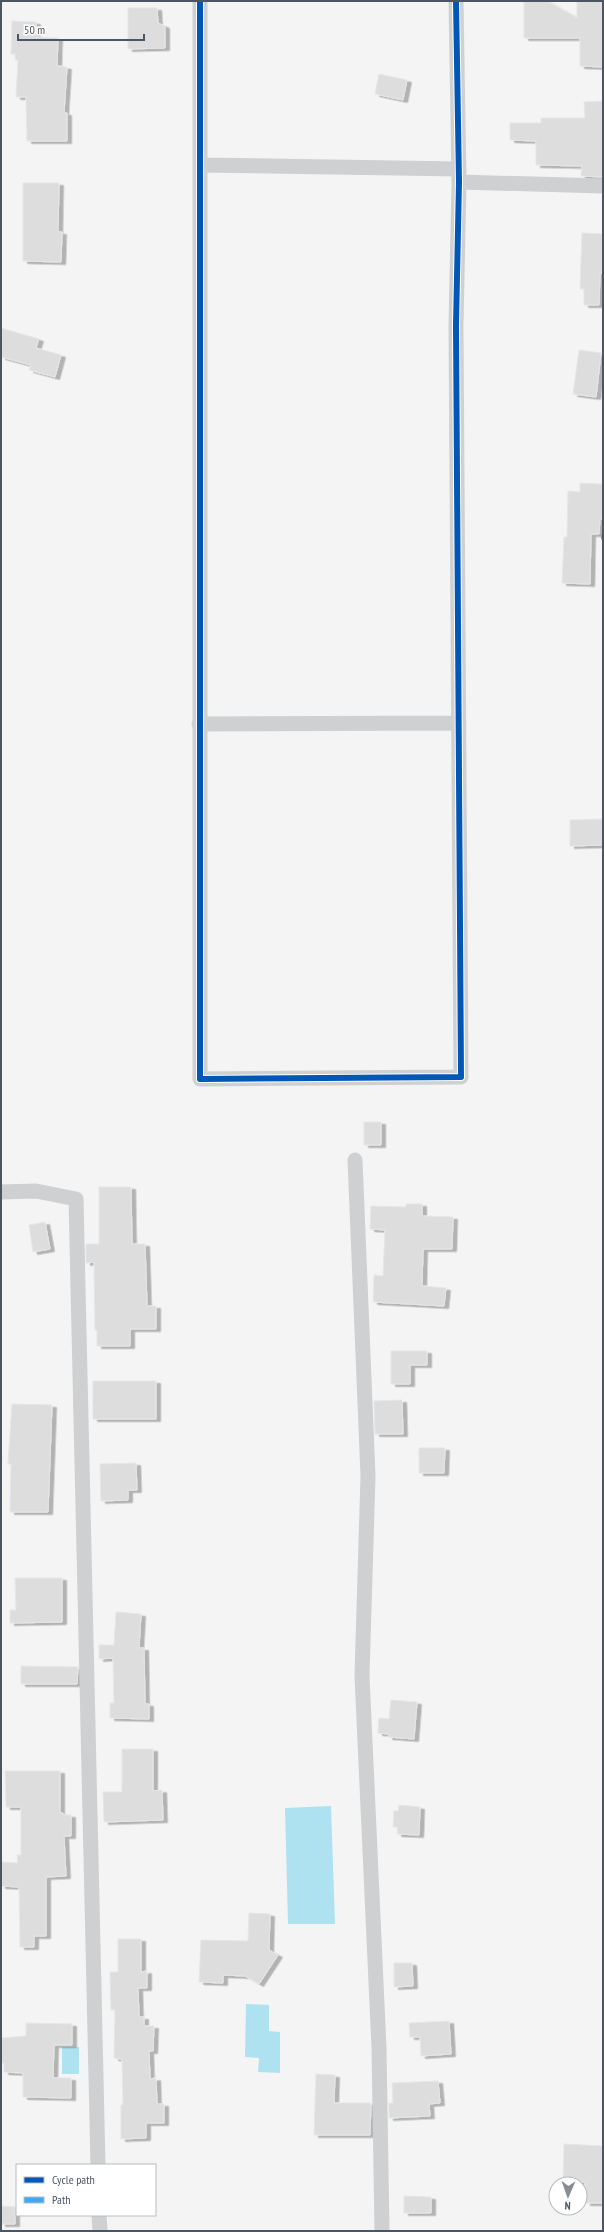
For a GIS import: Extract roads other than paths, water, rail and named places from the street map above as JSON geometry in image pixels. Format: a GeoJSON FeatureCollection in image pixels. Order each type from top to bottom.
{"type":"FeatureCollection","features":[{"type":"Feature","properties":{"kind":"street"},"geometry":{"type":"LineString","coordinates":[[200,1],[202,536],[199,724],[200,1079],[461,1077],[456,325],[459,176],[456,1]]}},
{"type":"Feature","properties":{"kind":"street"},"geometry":{"type":"LineString","coordinates":[[200,165],[459,176],[603,186]]}},
{"type":"Feature","properties":{"kind":"street"},"geometry":{"type":"LineString","coordinates":[[199,724],[459,723]]}},
{"type":"Feature","properties":{"kind":"street"},"geometry":{"type":"LineString","coordinates":[[355,1160],[368,1476],[362,1676],[379,2048],[382,2231]]}},
{"type":"Feature","properties":{"kind":"street"},"geometry":{"type":"LineString","coordinates":[[1,1192],[36,1191],[76,1199],[98,2164]]}},
{"type":"Feature","properties":{"kind":"street"},"geometry":{"type":"LineString","coordinates":[[100,2216],[100,2231]]}},
{"type":"Feature","properties":{"kind":"water"},"geometry":{"type":"Polygon","coordinates":[[[331,1806],[335,1924],[288,1924],[285,1808],[331,1806]]]}},
{"type":"Feature","properties":{"kind":"water"},"geometry":{"type":"Polygon","coordinates":[[[246,2004],[269,2005],[269,2031],[280,2032],[280,2073],[258,2072],[259,2058],[245,2057],[246,2004]]]}},
{"type":"Feature","properties":{"kind":"water"},"geometry":{"type":"Polygon","coordinates":[[[62,2047],[79,2047],[79,2074],[62,2074],[62,2047]]]}}]}
